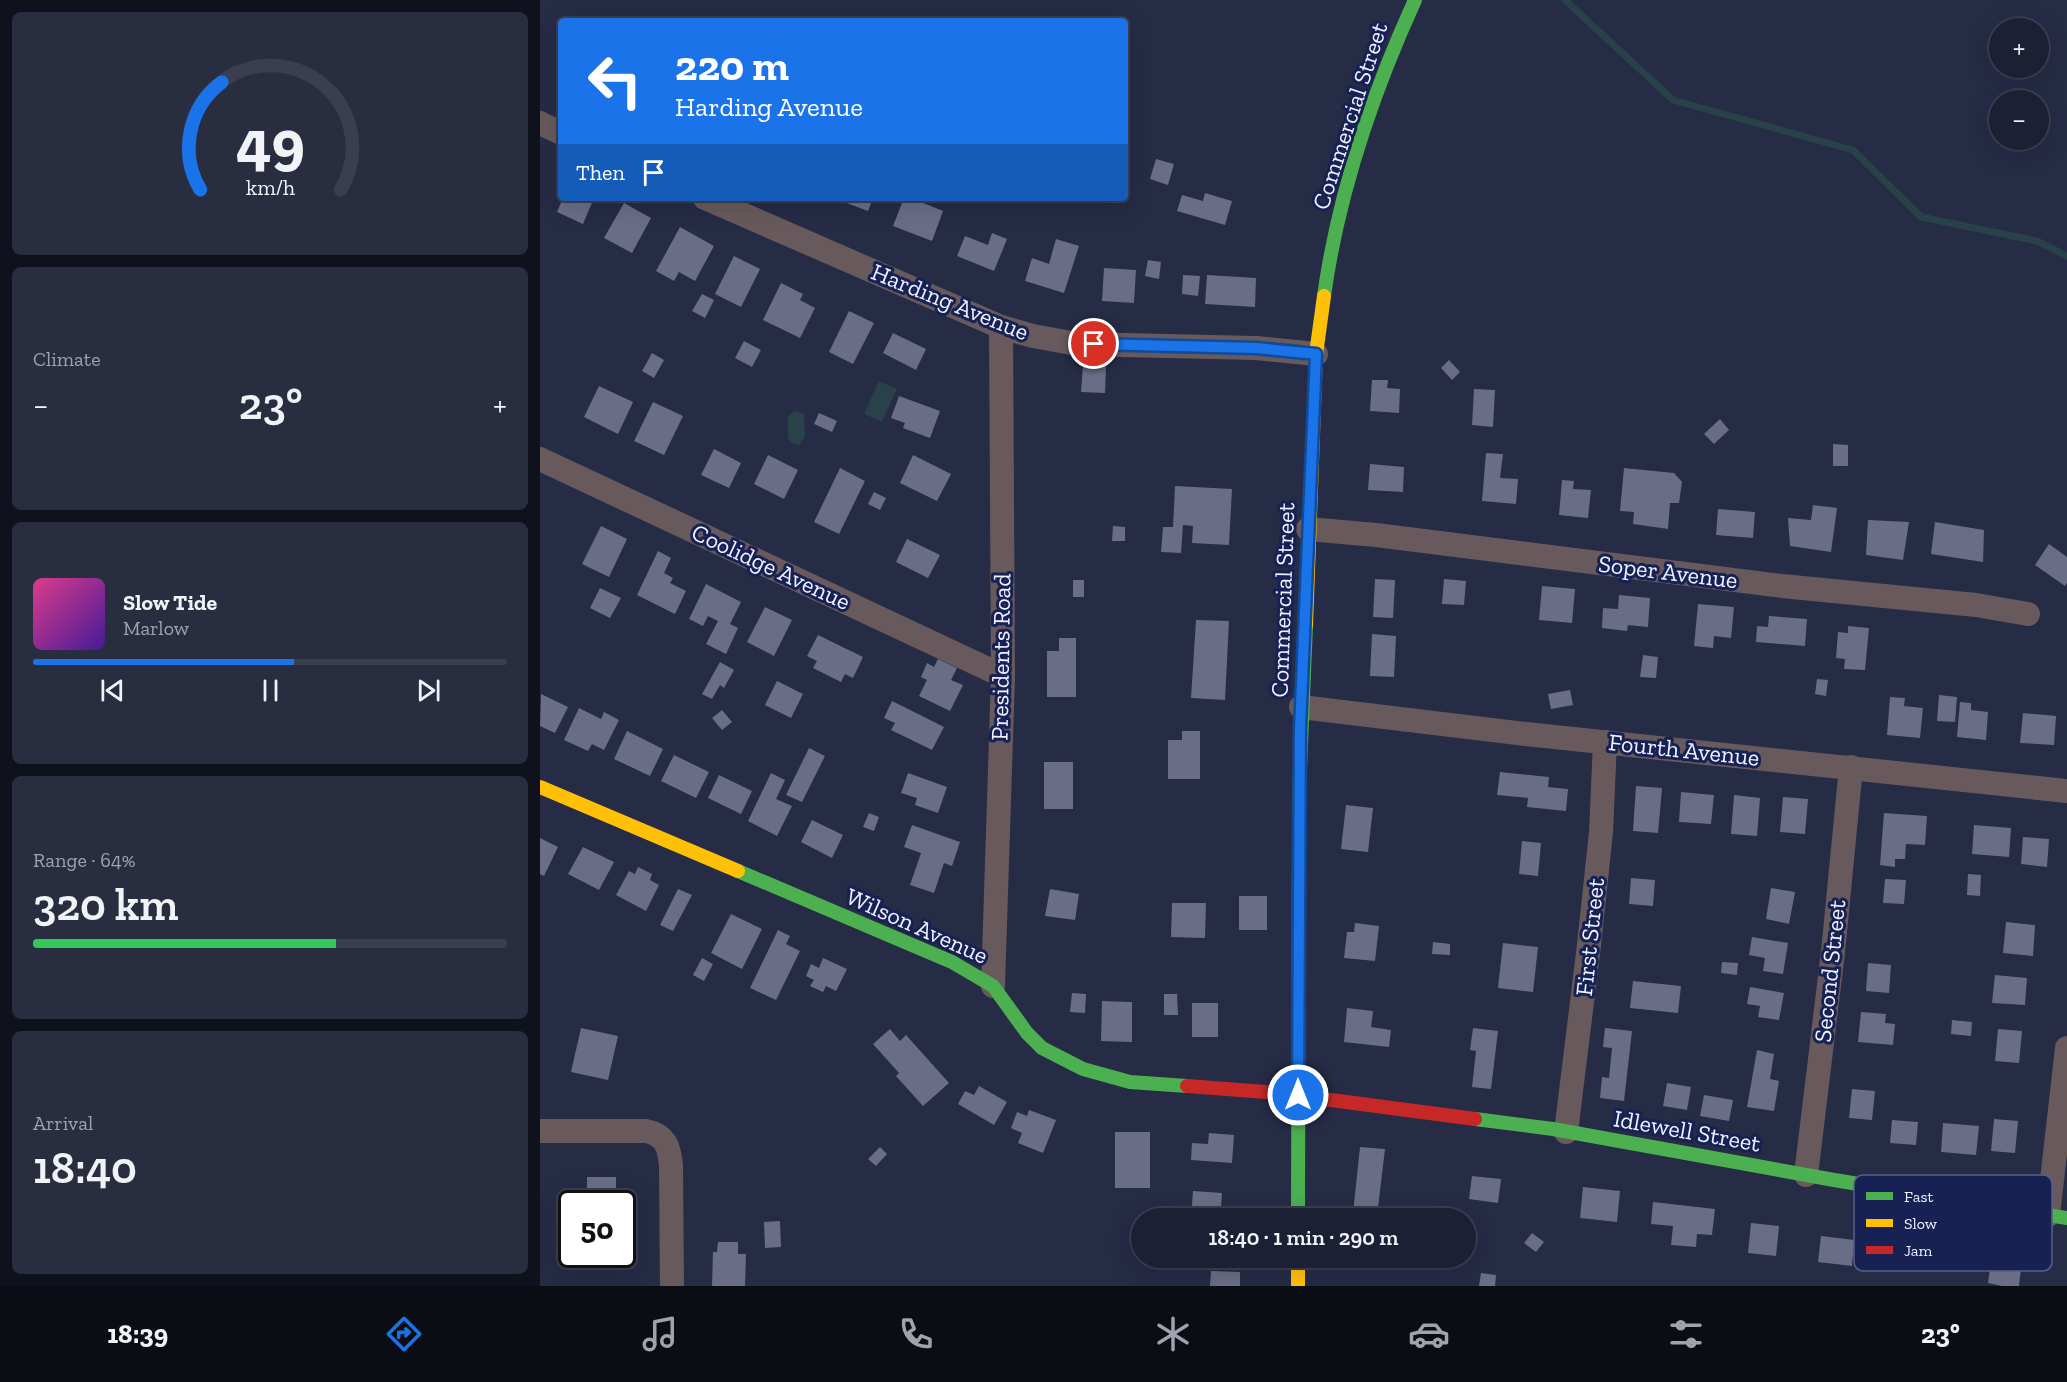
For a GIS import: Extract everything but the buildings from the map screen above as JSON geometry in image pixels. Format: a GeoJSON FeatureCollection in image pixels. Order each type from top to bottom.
{"type":"FeatureCollection","features":[{"type":"Feature","properties":{"kind":"street","name":"Commercial Street"},"geometry":{"type":"LineString","coordinates":[[1298,1208],[1301,707],[1316,354],[1328,269],[1346,190],[1378,88],[1415,0]]}},
{"type":"Feature","properties":{"kind":"street"},"geometry":{"type":"LineString","coordinates":[[540,123],[558,132]]}},
{"type":"Feature","properties":{"kind":"street","name":"Harding Avenue"},"geometry":{"type":"LineString","coordinates":[[712,201],[1001,327],[1033,336],[1077,344],[1256,348],[1316,354]]}},
{"type":"Feature","properties":{"kind":"street","name":"Presidents Road"},"geometry":{"type":"LineString","coordinates":[[993,986],[1003,676],[1001,327]]}},
{"type":"Feature","properties":{"kind":"street","name":"Coolidge Avenue"},"geometry":{"type":"LineString","coordinates":[[540,459],[1003,676]]}},
{"type":"Feature","properties":{"kind":"street","name":"Soper Avenue"},"geometry":{"type":"LineString","coordinates":[[1308,529],[1376,535],[1782,586],[1976,605],[2028,614]]}},
{"type":"Feature","properties":{"kind":"street","name":"Fourth Avenue"},"geometry":{"type":"LineString","coordinates":[[1301,707],[2067,791]]}},
{"type":"Feature","properties":{"kind":"street","name":"First Street"},"geometry":{"type":"LineString","coordinates":[[1566,1132],[1589,945],[1599,843],[1605,742]]}},
{"type":"Feature","properties":{"kind":"street","name":"Second Street"},"geometry":{"type":"LineString","coordinates":[[1806,1175],[1833,952],[1851,767]]}},
{"type":"Feature","properties":{"kind":"street","name":"Wilson Avenue"},"geometry":{"type":"LineString","coordinates":[[540,787],[952,962],[993,986],[1026,1033],[1042,1048],[1083,1069],[1130,1082],[1298,1095]]}},
{"type":"Feature","properties":{"kind":"street"},"geometry":{"type":"LineString","coordinates":[[2057,1217],[2067,1048]]}},
{"type":"Feature","properties":{"kind":"street","name":"Idlewell Street"},"geometry":{"type":"LineString","coordinates":[[1298,1095],[1566,1132],[1854,1183]]}},
{"type":"Feature","properties":{"kind":"street"},"geometry":{"type":"LineString","coordinates":[[540,1131],[646,1131],[655,1133],[664,1140],[668,1146],[671,1165],[672,1286]]}},
{"type":"Feature","properties":{"kind":"street"},"geometry":{"type":"LineString","coordinates":[[1298,1268],[1298,1286]]}},
{"type":"Feature","properties":{"kind":"water"},"geometry":{"type":"Polygon","coordinates":[[[879,381],[897,389],[882,422],[864,414],[879,381]]]}},
{"type":"Feature","properties":{"kind":"water"},"geometry":{"type":"Polygon","coordinates":[[[794,411],[804,414],[805,436],[800,445],[791,443],[788,438],[788,416],[794,411]]]}},
{"type":"Feature","properties":{"kind":"waterway"},"geometry":{"type":"LineString","coordinates":[[1565,0],[1673,100],[1853,150],[1921,217],[2037,241],[2067,256]]}},
{"type":"Feature","properties":{"kind":"traffic: fast"},"geometry":{"type":"LineString","coordinates":[[1324,296],[1338,220],[1359,145],[1371,107],[1415,0]]}},
{"type":"Feature","properties":{"kind":"traffic: fast"},"geometry":{"type":"LineString","coordinates":[[1298,1208],[1299,794],[1306,625]]}},
{"type":"Feature","properties":{"kind":"traffic: fast"},"geometry":{"type":"LineString","coordinates":[[738,871],[952,962],[993,986],[1027,1033],[1042,1048],[1083,1069],[1130,1082],[1187,1086]]}},
{"type":"Feature","properties":{"kind":"traffic: fast"},"geometry":{"type":"LineString","coordinates":[[1475,1119],[1553,1129],[1854,1183]]}},
{"type":"Feature","properties":{"kind":"traffic: fast"},"geometry":{"type":"LineString","coordinates":[[2052,1216],[2067,1218]]}},
{"type":"Feature","properties":{"kind":"traffic: slow"},"geometry":{"type":"LineString","coordinates":[[1306,625],[1316,354],[1324,296]]}},
{"type":"Feature","properties":{"kind":"traffic: slow"},"geometry":{"type":"LineString","coordinates":[[540,787],[738,871]]}},
{"type":"Feature","properties":{"kind":"traffic: slow"},"geometry":{"type":"LineString","coordinates":[[1298,1268],[1298,1286]]}},
{"type":"Feature","properties":{"kind":"traffic: jam"},"geometry":{"type":"LineString","coordinates":[[1187,1086],[1278,1093],[1475,1119]]}},
{"type":"Feature","properties":{"kind":"route"},"geometry":{"type":"LineString","coordinates":[[1094,344],[1256,348],[1316,354],[1300,729],[1298,1095]]}}]}
